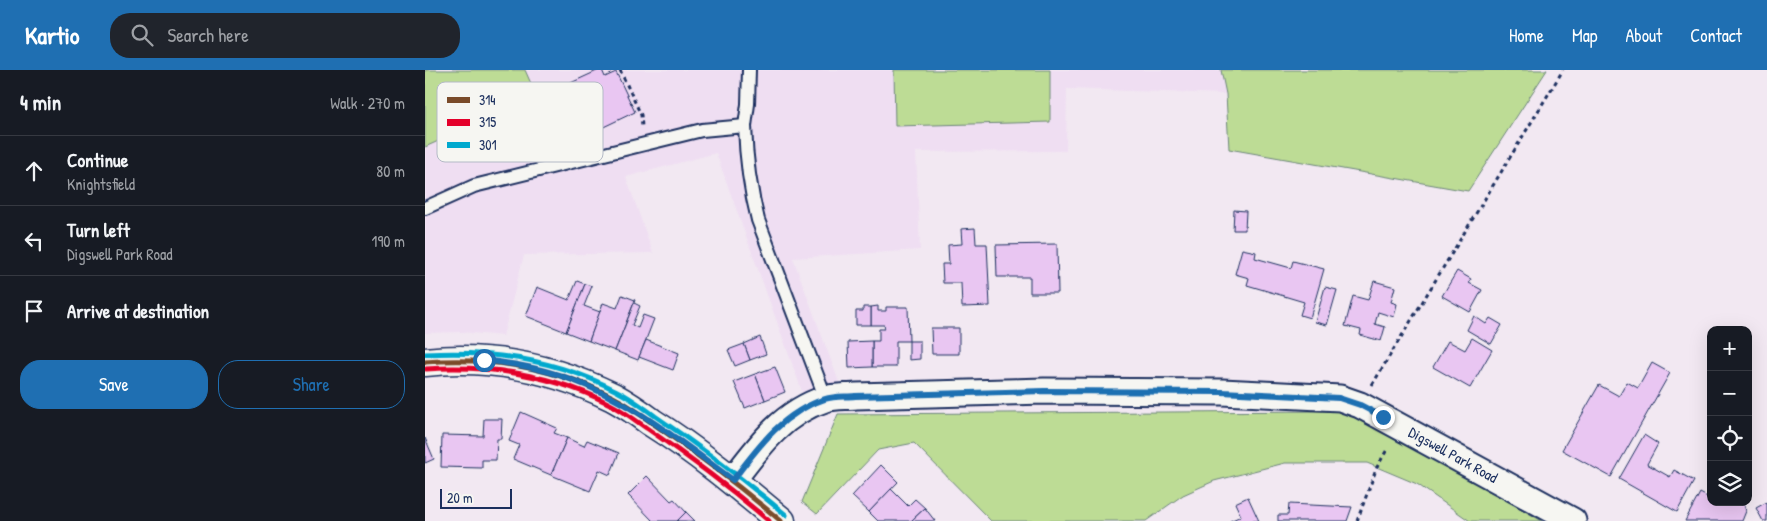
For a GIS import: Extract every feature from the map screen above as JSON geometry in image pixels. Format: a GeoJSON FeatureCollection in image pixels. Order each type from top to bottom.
{"type":"FeatureCollection","features":[{"type":"Feature","properties":{"kind":"street"},"geometry":{"type":"LineString","coordinates":[[425,362],[484,360],[529,367],[570,378],[614,398],[671,434],[733,480],[781,521]]}},
{"type":"Feature","properties":{"kind":"street","name":"Digswell Park Road"},"geometry":{"type":"LineString","coordinates":[[733,480],[764,440],[778,426],[807,406],[826,399],[855,396],[1034,391],[1212,392],[1339,398],[1360,405],[1401,426],[1573,521]]}},
{"type":"Feature","properties":{"kind":"lane"},"geometry":{"type":"LineString","coordinates":[[749,70],[745,126],[751,195],[758,220],[826,399]]}},
{"type":"Feature","properties":{"kind":"lane"},"geometry":{"type":"LineString","coordinates":[[603,154],[702,130],[745,126]]}},
{"type":"Feature","properties":{"kind":"lane"},"geometry":{"type":"LineString","coordinates":[[425,208],[474,186],[572,162]]}},
{"type":"Feature","properties":{"kind":"path"},"geometry":{"type":"LineString","coordinates":[[620,70],[641,115],[645,144]]}},
{"type":"Feature","properties":{"kind":"path"},"geometry":{"type":"LineString","coordinates":[[1360,405],[1563,70]]}},
{"type":"Feature","properties":{"kind":"path"},"geometry":{"type":"LineString","coordinates":[[1357,521],[1377,467],[1401,426]]}},
{"type":"Feature","properties":{"kind":"shaded area"},"geometry":{"type":"Polygon","coordinates":[[[425,70],[1547,70],[1468,191],[1229,149],[1226,94],[1067,89],[1066,151],[916,152],[920,250],[793,258],[839,382],[803,394],[716,153],[626,177],[653,253],[524,255],[503,336],[461,332],[425,333],[425,70]]]}},
{"type":"Feature","properties":{"kind":"green space"},"geometry":{"type":"Polygon","coordinates":[[[425,70],[525,70],[530,82],[437,82],[437,142],[425,147],[425,70]]]}},
{"type":"Feature","properties":{"kind":"green space"},"geometry":{"type":"Polygon","coordinates":[[[894,70],[1050,70],[1050,122],[895,126],[894,70]]]}},
{"type":"Feature","properties":{"kind":"green space"},"geometry":{"type":"Polygon","coordinates":[[[1221,70],[1547,70],[1468,191],[1229,149],[1226,94],[1221,70]]]}},
{"type":"Feature","properties":{"kind":"green space"},"geometry":{"type":"Polygon","coordinates":[[[1336,411],[1363,418],[1542,521],[1470,521],[1417,484],[1367,463],[1285,463],[1214,481],[1183,495],[1146,521],[991,521],[914,443],[878,450],[817,514],[802,502],[838,414],[1336,411]]]}},
{"type":"Feature","properties":{"kind":"building"},"geometry":{"type":"Polygon","coordinates":[[[599,70],[602,70],[605,77],[616,72],[635,112],[603,127],[603,82],[573,82],[599,70]]]}},
{"type":"Feature","properties":{"kind":"building"},"geometry":{"type":"Polygon","coordinates":[[[1234,210],[1246,211],[1245,230],[1233,230],[1234,210]]]}},
{"type":"Feature","properties":{"kind":"building"},"geometry":{"type":"Polygon","coordinates":[[[975,228],[976,244],[987,244],[990,306],[962,307],[961,283],[943,283],[942,264],[949,264],[948,245],[962,244],[961,229],[975,228]]]}},
{"type":"Feature","properties":{"kind":"building"},"geometry":{"type":"Polygon","coordinates":[[[1057,244],[1058,293],[1030,293],[1030,277],[997,277],[996,245],[1057,244]]]}},
{"type":"Feature","properties":{"kind":"building"},"geometry":{"type":"Polygon","coordinates":[[[1242,249],[1256,252],[1255,258],[1291,268],[1293,261],[1324,269],[1310,318],[1300,315],[1304,302],[1247,285],[1249,278],[1235,274],[1242,249]]]}},
{"type":"Feature","properties":{"kind":"building"},"geometry":{"type":"Polygon","coordinates":[[[1457,271],[1471,279],[1469,283],[1482,290],[1470,312],[1442,296],[1457,271]]]}},
{"type":"Feature","properties":{"kind":"building"},"geometry":{"type":"Polygon","coordinates":[[[577,281],[585,284],[566,332],[526,316],[537,287],[569,300],[577,281]]]}},
{"type":"Feature","properties":{"kind":"building"},"geometry":{"type":"Polygon","coordinates":[[[1374,281],[1395,287],[1391,302],[1397,304],[1394,317],[1378,312],[1375,324],[1385,327],[1381,341],[1360,335],[1361,330],[1345,326],[1353,296],[1368,300],[1374,281]]]}},
{"type":"Feature","properties":{"kind":"building"},"geometry":{"type":"Polygon","coordinates":[[[585,284],[592,286],[584,306],[600,312],[589,341],[566,332],[585,284]]]}},
{"type":"Feature","properties":{"kind":"building"},"geometry":{"type":"Polygon","coordinates":[[[1325,287],[1337,290],[1327,325],[1315,322],[1325,287]]]}},
{"type":"Feature","properties":{"kind":"building"},"geometry":{"type":"Polygon","coordinates":[[[622,295],[635,300],[615,351],[589,341],[603,303],[617,308],[622,295]]]}},
{"type":"Feature","properties":{"kind":"building"},"geometry":{"type":"Polygon","coordinates":[[[634,303],[640,306],[632,325],[638,328],[643,315],[654,319],[638,360],[615,351],[634,303]]]}},
{"type":"Feature","properties":{"kind":"building"},"geometry":{"type":"Polygon","coordinates":[[[878,306],[878,311],[886,311],[886,307],[908,307],[909,341],[896,341],[896,367],[872,367],[872,341],[879,341],[879,329],[885,329],[884,325],[871,325],[871,307],[878,306]]]}},
{"type":"Feature","properties":{"kind":"building"},"geometry":{"type":"Polygon","coordinates":[[[863,307],[871,307],[871,325],[856,325],[856,311],[863,311],[863,307]]]}},
{"type":"Feature","properties":{"kind":"building"},"geometry":{"type":"Polygon","coordinates":[[[1474,316],[1486,324],[1490,318],[1502,325],[1491,344],[1467,330],[1474,316]]]}},
{"type":"Feature","properties":{"kind":"building"},"geometry":{"type":"Polygon","coordinates":[[[931,328],[959,328],[959,354],[932,354],[931,328]]]}},
{"type":"Feature","properties":{"kind":"building"},"geometry":{"type":"Polygon","coordinates":[[[760,337],[766,354],[750,360],[744,344],[760,337]]]}},
{"type":"Feature","properties":{"kind":"building"},"geometry":{"type":"Polygon","coordinates":[[[1472,338],[1492,350],[1470,388],[1433,367],[1448,341],[1465,350],[1472,338]]]}},
{"type":"Feature","properties":{"kind":"building"},"geometry":{"type":"Polygon","coordinates":[[[646,340],[679,353],[673,370],[639,357],[646,340]]]}},
{"type":"Feature","properties":{"kind":"building"},"geometry":{"type":"Polygon","coordinates":[[[872,341],[872,367],[849,368],[848,342],[872,341]]]}},
{"type":"Feature","properties":{"kind":"building"},"geometry":{"type":"Polygon","coordinates":[[[909,341],[920,341],[920,359],[909,360],[909,341]]]}},
{"type":"Feature","properties":{"kind":"building"},"geometry":{"type":"Polygon","coordinates":[[[744,344],[750,360],[735,366],[728,350],[744,344]]]}},
{"type":"Feature","properties":{"kind":"building"},"geometry":{"type":"Polygon","coordinates":[[[1652,363],[1670,373],[1611,477],[1562,450],[1599,385],[1619,396],[1627,382],[1638,388],[1652,363]]]}},
{"type":"Feature","properties":{"kind":"building"},"geometry":{"type":"Polygon","coordinates":[[[775,367],[785,392],[765,400],[755,374],[775,367]]]}},
{"type":"Feature","properties":{"kind":"building"},"geometry":{"type":"Polygon","coordinates":[[[755,374],[765,400],[745,408],[734,382],[755,374]]]}},
{"type":"Feature","properties":{"kind":"building"},"geometry":{"type":"Polygon","coordinates":[[[521,412],[557,428],[554,433],[567,438],[551,475],[513,459],[519,445],[509,441],[521,412]]]}},
{"type":"Feature","properties":{"kind":"building"},"geometry":{"type":"Polygon","coordinates":[[[484,419],[502,419],[501,439],[497,439],[496,460],[482,460],[482,468],[441,467],[442,435],[483,436],[484,419]]]}},
{"type":"Feature","properties":{"kind":"building"},"geometry":{"type":"Polygon","coordinates":[[[1644,435],[1658,444],[1647,464],[1670,477],[1674,470],[1694,481],[1677,512],[1619,479],[1644,435]]]}},
{"type":"Feature","properties":{"kind":"building"},"geometry":{"type":"Polygon","coordinates":[[[425,438],[434,459],[425,463],[425,438]]]}},
{"type":"Feature","properties":{"kind":"building"},"geometry":{"type":"Polygon","coordinates":[[[567,438],[584,446],[587,440],[619,453],[610,475],[599,470],[590,491],[551,475],[567,438]]]}},
{"type":"Feature","properties":{"kind":"building"},"geometry":{"type":"Polygon","coordinates":[[[881,465],[898,482],[869,512],[852,496],[881,465]]]}},
{"type":"Feature","properties":{"kind":"building"},"geometry":{"type":"Polygon","coordinates":[[[647,476],[671,501],[674,499],[686,512],[677,521],[651,521],[628,495],[647,476]]]}},
{"type":"Feature","properties":{"kind":"building"},"geometry":{"type":"Polygon","coordinates":[[[891,489],[908,506],[915,499],[925,508],[911,521],[878,521],[869,512],[891,489]]]}},
{"type":"Feature","properties":{"kind":"building"},"geometry":{"type":"Polygon","coordinates":[[[1700,493],[1707,497],[1707,506],[1744,506],[1746,511],[1742,521],[1685,521],[1700,493]]]}},
{"type":"Feature","properties":{"kind":"building"},"geometry":{"type":"Polygon","coordinates":[[[1248,497],[1259,521],[1230,521],[1241,516],[1235,503],[1248,497]]]}},
{"type":"Feature","properties":{"kind":"building"},"geometry":{"type":"Polygon","coordinates":[[[1767,502],[1767,521],[1763,521],[1756,508],[1767,502]]]}},
{"type":"Feature","properties":{"kind":"building"},"geometry":{"type":"Polygon","coordinates":[[[1289,504],[1352,507],[1347,521],[1278,521],[1278,515],[1288,515],[1289,504]]]}},
{"type":"Feature","properties":{"kind":"building"},"geometry":{"type":"Polygon","coordinates":[[[925,508],[935,521],[911,521],[925,508]]]}},
{"type":"Feature","properties":{"kind":"building"},"geometry":{"type":"Polygon","coordinates":[[[686,512],[695,521],[677,521],[686,512]]]}},
{"type":"Feature","properties":{"kind":"transit line","name":"301"},"geometry":{"type":"LineString","coordinates":[[425,354],[475,354],[524,359],[595,380],[641,406],[722,464],[786,515]]}},
{"type":"Feature","properties":{"kind":"transit line","name":"314"},"geometry":{"type":"LineString","coordinates":[[425,362],[474,361],[521,366],[545,371],[591,387],[637,412],[717,470],[781,521]]}},
{"type":"Feature","properties":{"kind":"transit line","name":"315"},"geometry":{"type":"LineString","coordinates":[[426,369],[473,369],[520,374],[543,379],[588,394],[620,410],[664,440],[725,485],[769,521]]}},
{"type":"Feature","properties":{"kind":"route"},"geometry":{"type":"LineString","coordinates":[[484,360],[529,367],[570,378],[614,398],[671,434],[733,480],[764,440],[790,417],[807,406],[826,399],[855,396],[1044,391],[1222,392],[1339,398],[1360,405],[1383,417]]}}]}
